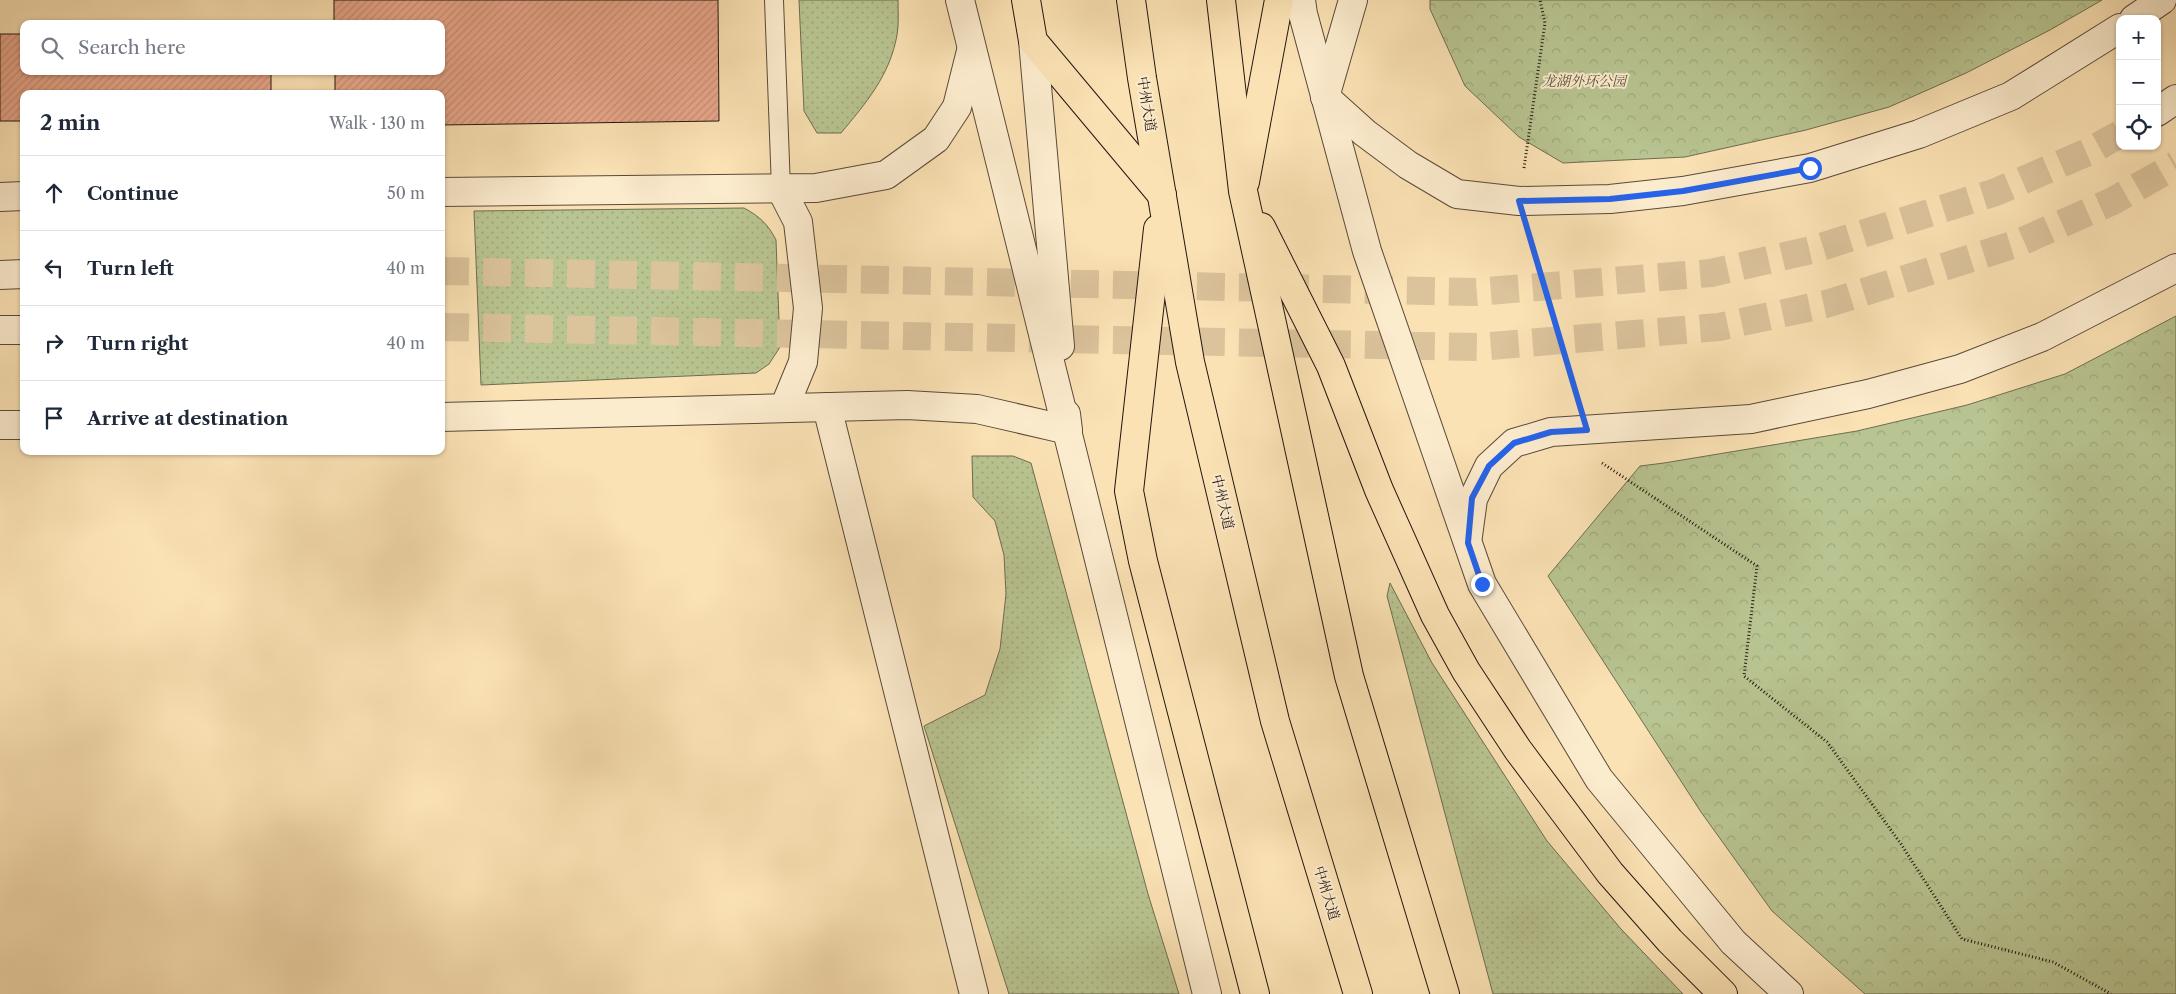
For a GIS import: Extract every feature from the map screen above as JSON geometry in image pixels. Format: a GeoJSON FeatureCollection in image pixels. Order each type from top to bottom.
{"type":"FeatureCollection","features":[{"type":"Feature","properties":{"kind":"main road"},"geometry":{"type":"LineString","coordinates":[[1026,0],[1033,41],[1162,195],[1130,491],[1143,561],[1255,994]]}},
{"type":"Feature","properties":{"kind":"main road","name":"中州大道"},"geometry":{"type":"LineString","coordinates":[[1131,0],[1190,362],[1275,721],[1358,994]]}},
{"type":"Feature","properties":{"kind":"main road"},"geometry":{"type":"LineString","coordinates":[[1221,0],[1243,191],[1349,676],[1445,994]]}},
{"type":"Feature","properties":{"kind":"main road"},"geometry":{"type":"LineString","coordinates":[[1278,0],[1243,191],[1331,366],[1379,490],[1435,615],[1466,671],[1518,750],[1610,873],[1670,941],[1723,994]]}},
{"type":"Feature","properties":{"kind":"street"},"geometry":{"type":"LineString","coordinates":[[960,0],[1207,994]]}},
{"type":"Feature","properties":{"kind":"street"},"geometry":{"type":"LineString","coordinates":[[1301,0],[1303,14],[1367,251],[1482,584],[1599,779],[1733,942],[1789,994]]}},
{"type":"Feature","properties":{"kind":"street"},"geometry":{"type":"LineString","coordinates":[[1325,97],[1353,0]]}},
{"type":"Feature","properties":{"kind":"street"},"geometry":{"type":"LineString","coordinates":[[2140,15],[2162,0]]}},
{"type":"Feature","properties":{"kind":"street"},"geometry":{"type":"LineString","coordinates":[[1325,97],[1386,149],[1408,165],[1457,194],[1519,201],[1610,199],[1683,191],[1810,168],[1919,134],[2011,96],[2116,30]]}},
{"type":"Feature","properties":{"kind":"street"},"geometry":{"type":"LineString","coordinates":[[1033,41],[1068,430]]}},
{"type":"Feature","properties":{"kind":"street"},"geometry":{"type":"LineString","coordinates":[[445,192],[816,188],[886,174],[936,139],[957,107],[972,47]]}},
{"type":"Feature","properties":{"kind":"street"},"geometry":{"type":"LineString","coordinates":[[2161,109],[2176,99]]}},
{"type":"Feature","properties":{"kind":"street"},"geometry":{"type":"LineString","coordinates":[[781,189],[798,222],[808,308],[803,362],[784,408]]}},
{"type":"Feature","properties":{"kind":"street"},"geometry":{"type":"LineString","coordinates":[[0,197],[20,196]]}},
{"type":"Feature","properties":{"kind":"street"},"geometry":{"type":"LineString","coordinates":[[1468,543],[1472,498],[1489,466],[1514,443],[1551,432],[1752,419],[1886,389],[1960,369],[2042,337],[2176,268]]}},
{"type":"Feature","properties":{"kind":"street"},"geometry":{"type":"LineString","coordinates":[[0,275],[20,274]]}},
{"type":"Feature","properties":{"kind":"street"},"geometry":{"type":"LineString","coordinates":[[0,330],[20,330]]}},
{"type":"Feature","properties":{"kind":"street"},"geometry":{"type":"LineString","coordinates":[[445,417],[907,405],[977,409],[1068,430]]}},
{"type":"Feature","properties":{"kind":"street"},"geometry":{"type":"LineString","coordinates":[[827,407],[974,994]]}},
{"type":"Feature","properties":{"kind":"street"},"geometry":{"type":"LineString","coordinates":[[0,426],[20,425]]}},
{"type":"Feature","properties":{"kind":"lane"},"geometry":{"type":"LineString","coordinates":[[774,0],[781,189]]}},
{"type":"Feature","properties":{"kind":"path"},"geometry":{"type":"LineString","coordinates":[[1540,0],[1544,23],[1519,201],[1587,430],[1592,457],[1757,566],[1744,676],[1827,742],[1901,844],[1962,939],[2053,962],[2111,994]]}},
{"type":"Feature","properties":{"kind":"green space"},"geometry":{"type":"Polygon","coordinates":[[[799,0],[898,0],[898,31],[889,63],[876,88],[841,133],[817,133],[804,111],[799,0]]]}},
{"type":"Feature","properties":{"kind":"green space","name":"龙湖外环公园"},"geometry":{"type":"Polygon","coordinates":[[[1430,0],[2102,0],[2050,30],[1966,73],[1889,107],[1806,130],[1685,157],[1563,163],[1519,137],[1465,86],[1430,9],[1430,0]]]}},
{"type":"Feature","properties":{"kind":"green space"},"geometry":{"type":"Polygon","coordinates":[[[744,208],[763,221],[776,240],[780,347],[769,364],[756,373],[481,385],[474,211],[744,208]]]}},
{"type":"Feature","properties":{"kind":"green space"},"geometry":{"type":"Polygon","coordinates":[[[2176,316],[2176,994],[1865,994],[1772,911],[1701,812],[1548,576],[1640,466],[1857,431],[1967,405],[2065,374],[2176,316]]]}},
{"type":"Feature","properties":{"kind":"green space"},"geometry":{"type":"Polygon","coordinates":[[[972,456],[1013,456],[1031,463],[1148,894],[1179,994],[1009,994],[924,726],[985,695],[1000,649],[1006,594],[1004,555],[995,521],[973,497],[972,456]]]}},
{"type":"Feature","properties":{"kind":"green space"},"geometry":{"type":"Polygon","coordinates":[[[1390,583],[1432,663],[1547,841],[1621,929],[1683,994],[1493,994],[1387,596],[1390,583]]]}},
{"type":"Feature","properties":{"kind":"building"},"geometry":{"type":"Polygon","coordinates":[[[334,0],[718,0],[719,121],[445,125],[445,90],[335,90],[335,75],[445,75],[445,20],[334,20],[334,0]]]}},
{"type":"Feature","properties":{"kind":"building"},"geometry":{"type":"Polygon","coordinates":[[[0,34],[20,34],[20,75],[271,75],[271,90],[20,90],[20,121],[0,121],[0,34]]]}},
{"type":"Feature","properties":{"kind":"tunnel"},"geometry":{"type":"LineString","coordinates":[[445,271],[1476,292],[1711,273],[1811,250],[1996,192],[2088,152],[2116,136]]}},
{"type":"Feature","properties":{"kind":"tunnel"},"geometry":{"type":"LineString","coordinates":[[445,327],[1478,347],[1719,327],[1826,304],[2016,244],[2113,201],[2176,165]]}},
{"type":"Feature","properties":{"kind":"route"},"geometry":{"type":"LineString","coordinates":[[1482,584],[1468,543],[1472,498],[1489,466],[1514,443],[1551,432],[1587,430],[1519,201],[1610,199],[1683,191],[1810,168]]}}]}
